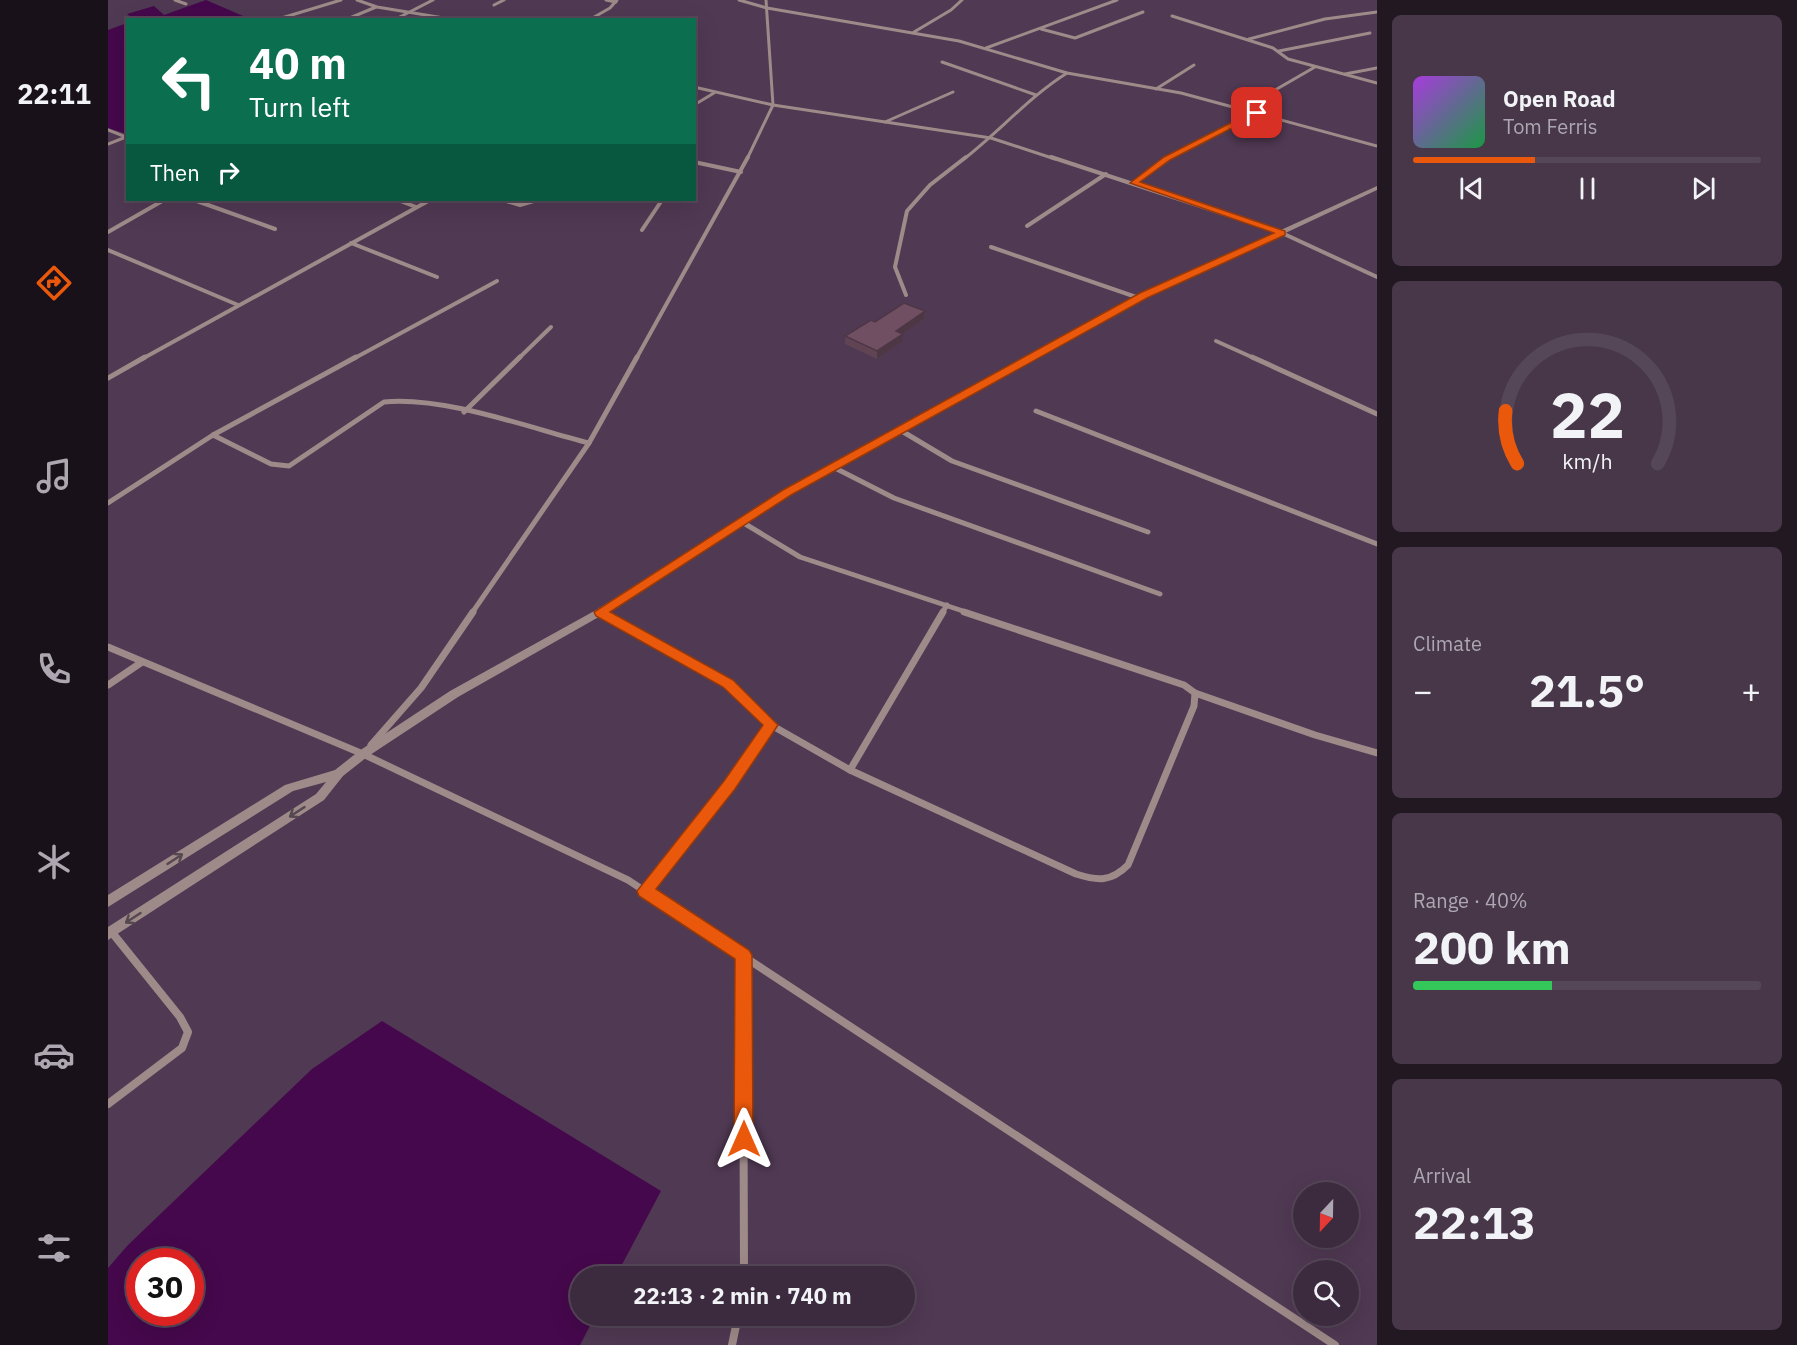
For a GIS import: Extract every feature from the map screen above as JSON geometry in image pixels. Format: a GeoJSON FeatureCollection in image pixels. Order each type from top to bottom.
{"type":"FeatureCollection","features":[{"type":"Feature","properties":{"kind":"street"},"geometry":{"type":"LineString","coordinates":[[175,0],[186,4]]}},
{"type":"Feature","properties":{"kind":"street"},"geometry":{"type":"LineString","coordinates":[[282,18],[341,0]]}},
{"type":"Feature","properties":{"kind":"street"},"geometry":{"type":"LineString","coordinates":[[361,0],[377,7],[447,18]]}},
{"type":"Feature","properties":{"kind":"street"},"geometry":{"type":"LineString","coordinates":[[398,18],[434,0]]}},
{"type":"Feature","properties":{"kind":"street"},"geometry":{"type":"LineString","coordinates":[[494,5],[504,0]]}},
{"type":"Feature","properties":{"kind":"street"},"geometry":{"type":"LineString","coordinates":[[606,0],[617,1]]}},
{"type":"Feature","properties":{"kind":"street"},"geometry":{"type":"LineString","coordinates":[[739,0],[767,8],[914,32],[986,48],[1067,73],[1156,89],[1257,113],[1377,146]]}},
{"type":"Feature","properties":{"kind":"street"},"geometry":{"type":"LineString","coordinates":[[363,754],[421,688],[589,443],[741,171],[773,105],[766,0]]}},
{"type":"Feature","properties":{"kind":"street"},"geometry":{"type":"LineString","coordinates":[[914,32],[951,10],[962,0]]}},
{"type":"Feature","properties":{"kind":"street"},"geometry":{"type":"LineString","coordinates":[[986,48],[1117,0]]}},
{"type":"Feature","properties":{"kind":"street"},"geometry":{"type":"LineString","coordinates":[[593,18],[602,14],[617,1]]}},
{"type":"Feature","properties":{"kind":"street"},"geometry":{"type":"LineString","coordinates":[[350,18],[377,7]]}},
{"type":"Feature","properties":{"kind":"street"},"geometry":{"type":"LineString","coordinates":[[1041,28],[1075,38],[1143,12]]}},
{"type":"Feature","properties":{"kind":"street"},"geometry":{"type":"LineString","coordinates":[[1249,40],[1325,19],[1377,12]]}},
{"type":"Feature","properties":{"kind":"street"},"geometry":{"type":"LineString","coordinates":[[1172,16],[1279,51],[1370,33]]}},
{"type":"Feature","properties":{"kind":"street"},"geometry":{"type":"LineString","coordinates":[[1279,51],[1288,59],[1377,83]]}},
{"type":"Feature","properties":{"kind":"street"},"geometry":{"type":"LineString","coordinates":[[942,62],[1036,95]]}},
{"type":"Feature","properties":{"kind":"street"},"geometry":{"type":"LineString","coordinates":[[1156,89],[1194,65]]}},
{"type":"Feature","properties":{"kind":"street"},"geometry":{"type":"LineString","coordinates":[[1270,93],[1315,67]]}},
{"type":"Feature","properties":{"kind":"street"},"geometry":{"type":"LineString","coordinates":[[1342,75],[1377,68]]}},
{"type":"Feature","properties":{"kind":"street"},"geometry":{"type":"LineString","coordinates":[[906,295],[896,267],[908,211],[930,185],[991,138],[1045,87],[1067,73]]}},
{"type":"Feature","properties":{"kind":"street"},"geometry":{"type":"LineString","coordinates":[[696,88],[773,105],[991,138],[1282,233],[1377,277]]}},
{"type":"Feature","properties":{"kind":"street"},"geometry":{"type":"LineString","coordinates":[[885,122],[953,92]]}},
{"type":"Feature","properties":{"kind":"street"},"geometry":{"type":"LineString","coordinates":[[696,104],[714,93]]}},
{"type":"Feature","properties":{"kind":"street"},"geometry":{"type":"LineString","coordinates":[[1134,183],[1167,159],[1257,113]]}},
{"type":"Feature","properties":{"kind":"street"},"geometry":{"type":"LineString","coordinates":[[108,130],[126,137],[108,144]]}},
{"type":"Feature","properties":{"kind":"street"},"geometry":{"type":"LineString","coordinates":[[696,162],[741,171]]}},
{"type":"Feature","properties":{"kind":"street"},"geometry":{"type":"LineString","coordinates":[[1027,226],[1106,174]]}},
{"type":"Feature","properties":{"kind":"street"},"geometry":{"type":"LineString","coordinates":[[108,1104],[182,1048],[188,1032],[180,1017],[110,933],[320,797],[339,773],[363,754],[454,694],[600,612],[742,522],[833,468],[1138,298],[1377,188]]}},
{"type":"Feature","properties":{"kind":"street"},"geometry":{"type":"LineString","coordinates":[[108,232],[162,201]]}},
{"type":"Feature","properties":{"kind":"street"},"geometry":{"type":"LineString","coordinates":[[197,201],[275,229]]}},
{"type":"Feature","properties":{"kind":"street"},"geometry":{"type":"LineString","coordinates":[[401,201],[416,207]]}},
{"type":"Feature","properties":{"kind":"street"},"geometry":{"type":"LineString","coordinates":[[108,378],[428,201]]}},
{"type":"Feature","properties":{"kind":"street"},"geometry":{"type":"LineString","coordinates":[[507,201],[525,205],[535,201]]}},
{"type":"Feature","properties":{"kind":"street"},"geometry":{"type":"LineString","coordinates":[[642,230],[661,201]]}},
{"type":"Feature","properties":{"kind":"street"},"geometry":{"type":"LineString","coordinates":[[351,243],[437,277]]}},
{"type":"Feature","properties":{"kind":"street"},"geometry":{"type":"LineString","coordinates":[[991,247],[1138,298]]}},
{"type":"Feature","properties":{"kind":"street"},"geometry":{"type":"LineString","coordinates":[[108,250],[238,305]]}},
{"type":"Feature","properties":{"kind":"street"},"geometry":{"type":"LineString","coordinates":[[108,503],[213,435],[496,281]]}},
{"type":"Feature","properties":{"kind":"street"},"geometry":{"type":"LineString","coordinates":[[464,412],[551,327]]}},
{"type":"Feature","properties":{"kind":"street"},"geometry":{"type":"LineString","coordinates":[[1216,341],[1377,414]]}},
{"type":"Feature","properties":{"kind":"street"},"geometry":{"type":"LineString","coordinates":[[213,435],[271,464],[289,466],[375,408],[391,400],[412,401],[464,412],[589,443]]}},
{"type":"Feature","properties":{"kind":"street"},"geometry":{"type":"LineString","coordinates":[[1036,411],[1377,544]]}},
{"type":"Feature","properties":{"kind":"street"},"geometry":{"type":"LineString","coordinates":[[900,430],[952,461],[1148,532]]}},
{"type":"Feature","properties":{"kind":"street"},"geometry":{"type":"LineString","coordinates":[[833,468],[894,498],[1160,594]]}},
{"type":"Feature","properties":{"kind":"street"},"geometry":{"type":"LineString","coordinates":[[742,522],[800,557],[1184,685],[1195,693],[1315,735],[1377,753]]}},
{"type":"Feature","properties":{"kind":"street"},"geometry":{"type":"LineString","coordinates":[[850,770],[947,605]]}},
{"type":"Feature","properties":{"kind":"street"},"geometry":{"type":"LineString","coordinates":[[600,612],[728,683],[771,725],[850,770],[1076,874],[1100,881],[1116,879],[1128,865],[1194,706],[1195,693]]}},
{"type":"Feature","properties":{"kind":"street"},"geometry":{"type":"LineString","coordinates":[[108,647],[363,754],[628,880],[1335,1345]]}},
{"type":"Feature","properties":{"kind":"street"},"geometry":{"type":"LineString","coordinates":[[108,685],[142,662]]}},
{"type":"Feature","properties":{"kind":"street"},"geometry":{"type":"LineString","coordinates":[[645,891],[730,785],[771,725]]}},
{"type":"Feature","properties":{"kind":"street"},"geometry":{"type":"LineString","coordinates":[[108,902],[289,788],[339,773]]}},
{"type":"Feature","properties":{"kind":"street"},"geometry":{"type":"LineString","coordinates":[[743,955],[744,1266]]}},
{"type":"Feature","properties":{"kind":"street"},"geometry":{"type":"LineString","coordinates":[[732,1345],[736,1326]]}},
{"type":"Feature","properties":{"kind":"shaded area"},"geometry":{"type":"Polygon","coordinates":[[[206,0],[248,18],[132,18],[127,14],[154,6],[164,15],[206,0]]]}},
{"type":"Feature","properties":{"kind":"shaded area"},"geometry":{"type":"Polygon","coordinates":[[[126,24],[126,134],[108,128],[108,30],[126,24]]]}},
{"type":"Feature","properties":{"kind":"shaded area"},"geometry":{"type":"Polygon","coordinates":[[[382,1021],[661,1191],[621,1266],[570,1266],[570,1326],[590,1326],[580,1345],[108,1345],[108,1268],[128,1245],[312,1069],[382,1021]]]}},
{"type":"Feature","properties":{"kind":"building"},"geometry":{"type":"Polygon","coordinates":[[[904,303],[925,311],[896,331],[903,334],[877,351],[845,336],[871,320],[875,322],[904,303]]]}},
{"type":"Feature","properties":{"kind":"route"},"geometry":{"type":"LineString","coordinates":[[744,1139],[743,955],[645,891],[730,785],[771,725],[728,683],[600,612],[787,493],[1144,296],[1282,233],[1134,183],[1167,159],[1257,113]]}}]}
